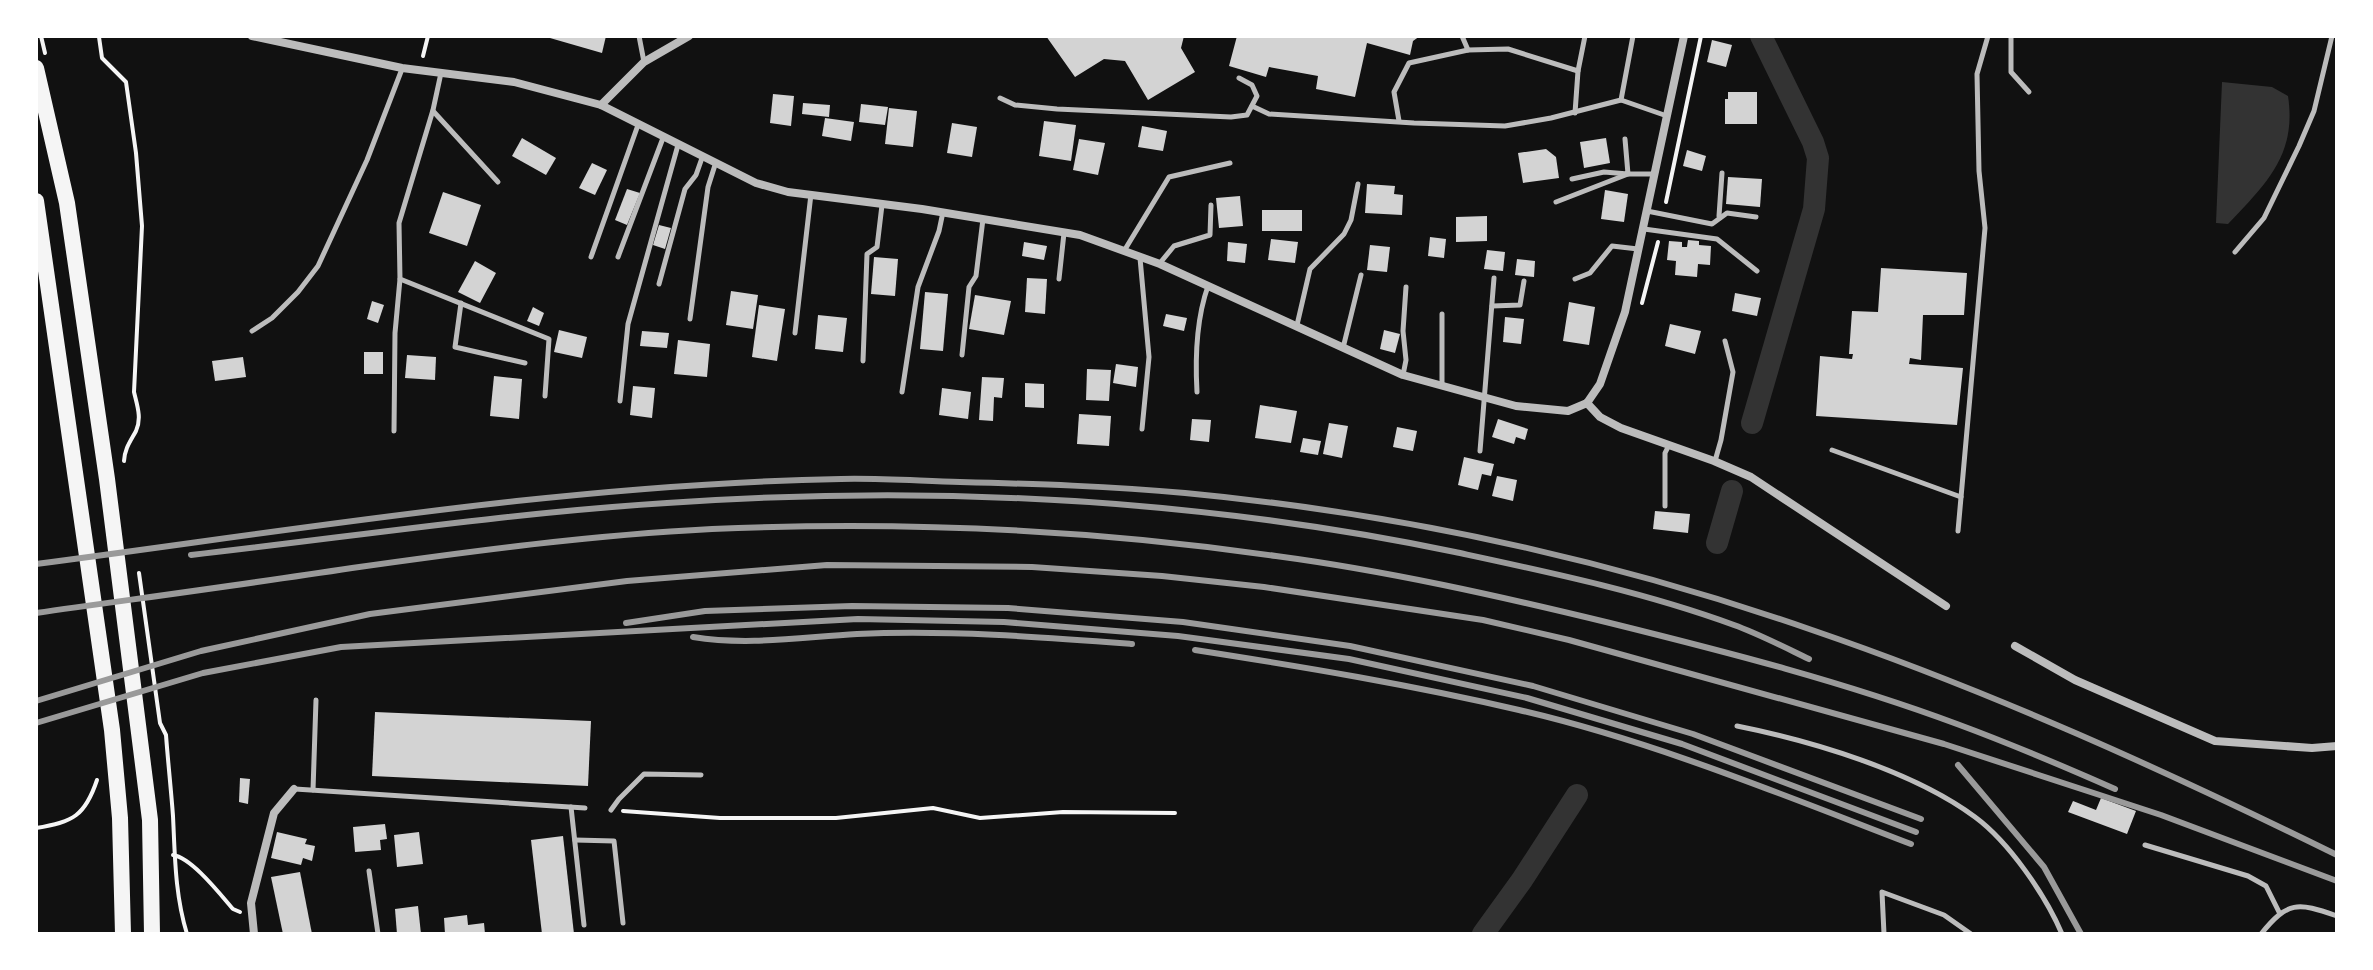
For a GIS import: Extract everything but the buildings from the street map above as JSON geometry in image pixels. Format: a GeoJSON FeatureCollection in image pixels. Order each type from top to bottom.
{"type":"FeatureCollection","features":[{"type":"Feature","properties":{"kind":"main road"},"geometry":{"type":"LineString","coordinates":[[37,72],[67,203],[107,479],[150,820],[152,934]]}},
{"type":"Feature","properties":{"kind":"main road"},"geometry":{"type":"LineString","coordinates":[[36,201],[112,730],[120,818],[123,934]]}},
{"type":"Feature","properties":{"kind":"street"},"geometry":{"type":"LineString","coordinates":[[252,36],[402,68],[514,82],[601,105],[756,183],[1080,235],[1160,264],[1403,375],[1516,406],[1568,411],[1587,403],[1600,384],[1625,312],[1684,36]]}},
{"type":"Feature","properties":{"kind":"street"},"geometry":{"type":"LineString","coordinates":[[601,105],[644,62],[689,36]]}},
{"type":"Feature","properties":{"kind":"street"},"geometry":{"type":"LineString","coordinates":[[1587,403],[1600,417],[1621,428],[1751,477],[1946,606]]}},
{"type":"Feature","properties":{"kind":"street"},"geometry":{"type":"LineString","coordinates":[[2015,646],[2075,680],[2215,741],[2312,748],[2337,746]]}},
{"type":"Feature","properties":{"kind":"street"},"geometry":{"type":"LineString","coordinates":[[254,934],[251,903],[274,813],[294,789]]}},
{"type":"Feature","properties":{"kind":"lane"},"geometry":{"type":"LineString","coordinates":[[639,36],[644,62]]}},
{"type":"Feature","properties":{"kind":"lane"},"geometry":{"type":"LineString","coordinates":[[1462,36],[1468,50]]}},
{"type":"Feature","properties":{"kind":"lane"},"geometry":{"type":"LineString","coordinates":[[1575,113],[1578,71],[1585,36]]}},
{"type":"Feature","properties":{"kind":"lane"},"geometry":{"type":"LineString","coordinates":[[1621,100],[1633,36]]}},
{"type":"Feature","properties":{"kind":"lane"},"geometry":{"type":"LineString","coordinates":[[1958,531],[1985,228],[1979,171],[1977,74],[1988,36]]}},
{"type":"Feature","properties":{"kind":"lane"},"geometry":{"type":"LineString","coordinates":[[2011,36],[2011,72],[2029,92]]}},
{"type":"Feature","properties":{"kind":"lane"},"geometry":{"type":"LineString","coordinates":[[2235,252],[2264,218],[2314,111],[2332,36]]}},
{"type":"Feature","properties":{"kind":"lane"},"geometry":{"type":"LineString","coordinates":[[1399,121],[1394,92],[1409,63],[1468,50],[1508,49],[1578,71]]}},
{"type":"Feature","properties":{"kind":"lane"},"geometry":{"type":"LineString","coordinates":[[252,331],[272,318],[318,266],[367,160],[402,68]]}},
{"type":"Feature","properties":{"kind":"lane"},"geometry":{"type":"LineString","coordinates":[[394,431],[399,223],[441,73]]}},
{"type":"Feature","properties":{"kind":"lane"},"geometry":{"type":"LineString","coordinates":[[1000,98],[1015,105],[1057,109],[1231,117],[1247,115],[1257,96],[1252,85],[1239,78]]}},
{"type":"Feature","properties":{"kind":"lane"},"geometry":{"type":"LineString","coordinates":[[1252,106],[1269,114],[1505,126],[1575,113],[1621,100],[1667,116]]}},
{"type":"Feature","properties":{"kind":"lane"},"geometry":{"type":"LineString","coordinates":[[433,110],[498,182]]}},
{"type":"Feature","properties":{"kind":"lane"},"geometry":{"type":"LineString","coordinates":[[591,257],[638,125]]}},
{"type":"Feature","properties":{"kind":"lane"},"geometry":{"type":"LineString","coordinates":[[618,257],[663,138]]}},
{"type":"Feature","properties":{"kind":"lane"},"geometry":{"type":"LineString","coordinates":[[1625,139],[1628,174]]}},
{"type":"Feature","properties":{"kind":"lane"},"geometry":{"type":"LineString","coordinates":[[620,401],[628,324],[678,145]]}},
{"type":"Feature","properties":{"kind":"lane"},"geometry":{"type":"LineString","coordinates":[[659,284],[685,189],[696,175],[702,158]]}},
{"type":"Feature","properties":{"kind":"lane"},"geometry":{"type":"LineString","coordinates":[[1124,251],[1169,177],[1230,163]]}},
{"type":"Feature","properties":{"kind":"lane"},"geometry":{"type":"LineString","coordinates":[[690,319],[708,187],[715,165]]}},
{"type":"Feature","properties":{"kind":"lane"},"geometry":{"type":"LineString","coordinates":[[1572,179],[1604,172],[1654,174]]}},
{"type":"Feature","properties":{"kind":"lane"},"geometry":{"type":"LineString","coordinates":[[1719,217],[1722,173]]}},
{"type":"Feature","properties":{"kind":"lane"},"geometry":{"type":"LineString","coordinates":[[1556,202],[1628,174]]}},
{"type":"Feature","properties":{"kind":"lane"},"geometry":{"type":"LineString","coordinates":[[1296,326],[1310,269],[1344,234],[1351,220],[1358,184]]}},
{"type":"Feature","properties":{"kind":"lane"},"geometry":{"type":"LineString","coordinates":[[795,333],[811,194]]}},
{"type":"Feature","properties":{"kind":"lane"},"geometry":{"type":"LineString","coordinates":[[863,361],[867,254],[877,247],[882,204]]}},
{"type":"Feature","properties":{"kind":"lane"},"geometry":{"type":"LineString","coordinates":[[1160,264],[1174,246],[1210,235],[1211,205]]}},
{"type":"Feature","properties":{"kind":"lane"},"geometry":{"type":"LineString","coordinates":[[1646,211],[1712,224],[1727,213],[1756,217]]}},
{"type":"Feature","properties":{"kind":"lane"},"geometry":{"type":"LineString","coordinates":[[902,392],[918,287],[943,212]]}},
{"type":"Feature","properties":{"kind":"lane"},"geometry":{"type":"LineString","coordinates":[[962,355],[969,287],[976,276],[983,219]]}},
{"type":"Feature","properties":{"kind":"lane"},"geometry":{"type":"LineString","coordinates":[[1643,229],[1717,239],[1757,271]]}},
{"type":"Feature","properties":{"kind":"lane"},"geometry":{"type":"LineString","coordinates":[[1059,279],[1064,233]]}},
{"type":"Feature","properties":{"kind":"lane"},"geometry":{"type":"LineString","coordinates":[[1575,279],[1590,273],[1612,246],[1638,249]]}},
{"type":"Feature","properties":{"kind":"lane"},"geometry":{"type":"LineString","coordinates":[[1140,258],[1149,357],[1142,429]]}},
{"type":"Feature","properties":{"kind":"lane"},"geometry":{"type":"LineString","coordinates":[[1342,349],[1361,275]]}},
{"type":"Feature","properties":{"kind":"lane"},"geometry":{"type":"LineString","coordinates":[[1480,451],[1494,278]]}},
{"type":"Feature","properties":{"kind":"lane"},"geometry":{"type":"LineString","coordinates":[[400,279],[549,339],[545,396]]}},
{"type":"Feature","properties":{"kind":"lane"},"geometry":{"type":"LineString","coordinates":[[1492,306],[1520,305],[1524,281]]}},
{"type":"Feature","properties":{"kind":"lane"},"geometry":{"type":"LineString","coordinates":[[1197,392],[1195,359],[1202,302],[1208,286]]}},
{"type":"Feature","properties":{"kind":"lane"},"geometry":{"type":"LineString","coordinates":[[1403,375],[1406,360],[1403,331],[1406,287]]}},
{"type":"Feature","properties":{"kind":"lane"},"geometry":{"type":"LineString","coordinates":[[461,303],[455,347],[525,363]]}},
{"type":"Feature","properties":{"kind":"lane"},"geometry":{"type":"LineString","coordinates":[[1442,314],[1442,384]]}},
{"type":"Feature","properties":{"kind":"lane"},"geometry":{"type":"LineString","coordinates":[[1714,461],[1721,440],[1733,372],[1725,341]]}},
{"type":"Feature","properties":{"kind":"lane"},"geometry":{"type":"LineString","coordinates":[[1665,506],[1665,453],[1669,445]]}},
{"type":"Feature","properties":{"kind":"lane"},"geometry":{"type":"LineString","coordinates":[[1832,450],[1961,497]]}},
{"type":"Feature","properties":{"kind":"lane"},"geometry":{"type":"LineString","coordinates":[[313,790],[316,700]]}},
{"type":"Feature","properties":{"kind":"lane"},"geometry":{"type":"LineString","coordinates":[[1737,726],[1790,736],[1840,753],[1927,789],[1976,818],[2022,865],[2062,934]]}},
{"type":"Feature","properties":{"kind":"lane"},"geometry":{"type":"LineString","coordinates":[[611,810],[644,774],[701,775]]}},
{"type":"Feature","properties":{"kind":"lane"},"geometry":{"type":"LineString","coordinates":[[294,789],[585,808]]}},
{"type":"Feature","properties":{"kind":"lane"},"geometry":{"type":"LineString","coordinates":[[571,807],[584,925]]}},
{"type":"Feature","properties":{"kind":"lane"},"geometry":{"type":"LineString","coordinates":[[575,840],[614,841],[623,923]]}},
{"type":"Feature","properties":{"kind":"lane"},"geometry":{"type":"LineString","coordinates":[[2145,845],[2248,876],[2266,886],[2279,912]]}},
{"type":"Feature","properties":{"kind":"lane"},"geometry":{"type":"LineString","coordinates":[[369,871],[378,934]]}},
{"type":"Feature","properties":{"kind":"lane"},"geometry":{"type":"LineString","coordinates":[[1884,934],[1882,892],[1944,915],[1971,934]]}},
{"type":"Feature","properties":{"kind":"lane"},"geometry":{"type":"LineString","coordinates":[[2261,934],[2279,912],[2296,906],[2337,916]]}},
{"type":"Feature","properties":{"kind":"path"},"geometry":{"type":"LineString","coordinates":[[98,36],[102,58],[126,82],[142,226],[134,392],[139,415],[136,430],[127,443],[125,467]]}},
{"type":"Feature","properties":{"kind":"path"},"geometry":{"type":"LineString","coordinates":[[423,56],[428,36]]}},
{"type":"Feature","properties":{"kind":"path"},"geometry":{"type":"LineString","coordinates":[[1663,215],[1701,36]]}},
{"type":"Feature","properties":{"kind":"path"},"geometry":{"type":"LineString","coordinates":[[1625,312],[1638,311],[1647,294],[1660,231]]}},
{"type":"Feature","properties":{"kind":"path"},"geometry":{"type":"LineString","coordinates":[[138,569],[160,723],[166,735],[173,855],[179,908],[187,934]]}},
{"type":"Feature","properties":{"kind":"path"},"geometry":{"type":"LineString","coordinates":[[36,828],[63,824],[84,810],[97,782],[98,770]]}},
{"type":"Feature","properties":{"kind":"path"},"geometry":{"type":"LineString","coordinates":[[611,810],[720,818],[836,818],[933,808],[980,818],[1063,812],[1175,813]]}},
{"type":"Feature","properties":{"kind":"path"},"geometry":{"type":"LineString","coordinates":[[173,855],[181,856],[199,872],[233,909],[252,916]]}},
{"type":"Feature","properties":{"kind":"shaded area"},"geometry":{"type":"Polygon","coordinates":[[[2222,82],[2272,87],[2288,96],[2290,117],[2288,135],[2276,167],[2228,224],[2216,223],[2222,82]]]}},
{"type":"Feature","properties":{"kind":"waterway"},"geometry":{"type":"LineString","coordinates":[[1752,423],[1814,209],[1818,158],[1761,36]]}},
{"type":"Feature","properties":{"kind":"waterway"},"geometry":{"type":"LineString","coordinates":[[1717,543],[1732,491]]}},
{"type":"Feature","properties":{"kind":"waterway"},"geometry":{"type":"LineString","coordinates":[[1483,934],[1577,795]]}},
{"type":"Feature","properties":{"kind":"railway"},"geometry":{"type":"LineString","coordinates":[[36,564],[437,510],[638,489],[740,483],[856,479],[1044,485],[1157,491],[1265,502],[1424,527],[1581,561],[1812,630],[2013,706],[2143,763],[2337,855]]}},
{"type":"Feature","properties":{"kind":"railway"},"geometry":{"type":"LineString","coordinates":[[191,555],[488,519],[667,503],[865,495],[1062,500],[1260,519],[1455,552],[1666,602],[1743,629],[1809,659]]}},
{"type":"Feature","properties":{"kind":"railway"},"geometry":{"type":"LineString","coordinates":[[36,613],[487,550],[667,532],[783,527],[924,527],[1136,539],[1276,556],[1402,577],[1527,603],[1698,645],[1828,681],[1914,709],[2017,747],[2115,789]]}},
{"type":"Feature","properties":{"kind":"railway"},"geometry":{"type":"LineString","coordinates":[[36,701],[201,651],[370,614],[627,581],[827,565],[1032,567],[1162,576],[1264,587],[1483,620],[1569,640],[1944,744],[2161,815],[2337,881]]}},
{"type":"Feature","properties":{"kind":"railway"},"geometry":{"type":"LineString","coordinates":[[626,623],[705,611],[852,606],[1008,608],[1183,622],[1350,646],[1533,686],[1693,734],[1921,819]]}},
{"type":"Feature","properties":{"kind":"railway"},"geometry":{"type":"LineString","coordinates":[[36,723],[203,673],[341,647],[858,619],[1004,622],[1178,636],[1349,659],[1527,698],[1682,744],[1916,832]]}},
{"type":"Feature","properties":{"kind":"railway"},"geometry":{"type":"LineString","coordinates":[[693,637],[755,641],[926,633],[1132,644]]}},
{"type":"Feature","properties":{"kind":"railway"},"geometry":{"type":"LineString","coordinates":[[1195,650],[1398,685],[1569,723],[1717,770],[1911,844]]}},
{"type":"Feature","properties":{"kind":"railway"},"geometry":{"type":"LineString","coordinates":[[1958,765],[2044,867],[2081,934]]}}]}
